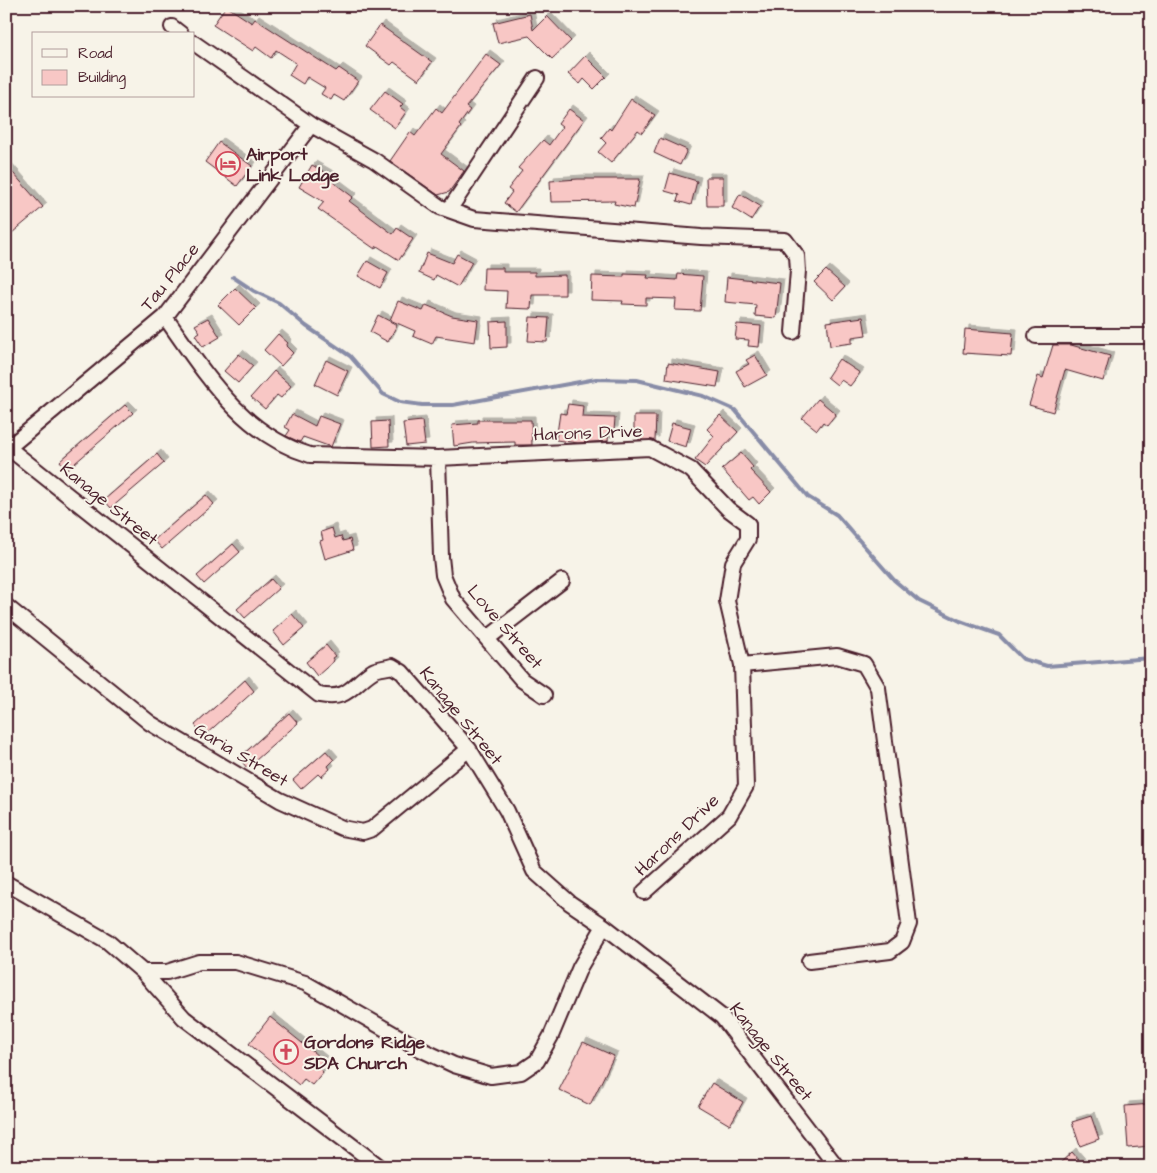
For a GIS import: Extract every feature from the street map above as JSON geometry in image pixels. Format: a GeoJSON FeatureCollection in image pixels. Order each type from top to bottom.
{"type":"FeatureCollection","features":[{"type":"Feature","properties":{"kind":"street"},"geometry":{"type":"LineString","coordinates":[[195,44],[311,125],[374,160],[440,206],[474,219],[537,225],[785,240],[796,256],[798,271],[793,332]]}},
{"type":"Feature","properties":{"kind":"street"},"geometry":{"type":"LineString","coordinates":[[449,210],[537,78]]}},
{"type":"Feature","properties":{"kind":"street","name":"Tau Place"},"geometry":{"type":"LineString","coordinates":[[7,447],[165,317],[311,125]]}},
{"type":"Feature","properties":{"kind":"street","name":"Harons Drive"},"geometry":{"type":"LineString","coordinates":[[165,317],[221,395],[258,430],[293,450],[310,455],[438,458],[650,448],[691,470],[728,508],[748,524],[748,539],[733,563],[727,601],[742,666],[746,786],[728,816],[644,892]]}},
{"type":"Feature","properties":{"kind":"street"},"geometry":{"type":"LineString","coordinates":[[1036,336],[1151,336]]}},
{"type":"Feature","properties":{"kind":"street","name":"Kanage Street"},"geometry":{"type":"LineString","coordinates":[[7,447],[319,696],[331,698],[345,694],[374,671],[392,666],[402,672],[469,749],[507,811],[534,871],[570,904],[604,926],[722,1017],[837,1167]]}},
{"type":"Feature","properties":{"kind":"street","name":"Love Street"},"geometry":{"type":"LineString","coordinates":[[438,458],[444,575],[453,599],[522,680],[544,695]]}},
{"type":"Feature","properties":{"kind":"street"},"geometry":{"type":"LineString","coordinates":[[488,638],[562,581]]}},
{"type":"Feature","properties":{"kind":"street","name":"Garia Street"},"geometry":{"type":"LineString","coordinates":[[6,606],[150,723],[280,800],[342,828],[363,832],[372,829],[469,749]]}},
{"type":"Feature","properties":{"kind":"street"},"geometry":{"type":"LineString","coordinates":[[742,666],[837,656],[864,664],[878,688],[909,924],[902,942],[890,951],[809,961]]}},
{"type":"Feature","properties":{"kind":"street"},"geometry":{"type":"LineString","coordinates":[[6,883],[107,941],[143,972],[184,1018],[380,1167]]}},
{"type":"Feature","properties":{"kind":"street"},"geometry":{"type":"LineString","coordinates":[[143,972],[166,972],[199,962],[236,962],[305,983],[420,1048],[454,1065],[491,1076],[521,1072],[537,1061],[551,1036],[580,967],[604,926]]}},
{"type":"Feature","properties":{"kind":"building"},"geometry":{"type":"Polygon","coordinates":[[[226,6],[252,23],[255,19],[336,71],[339,68],[358,81],[344,101],[334,95],[331,100],[321,94],[325,88],[307,77],[303,84],[289,75],[296,63],[276,50],[271,58],[256,47],[253,51],[213,25],[226,6]]]}},
{"type":"Feature","properties":{"kind":"building"},"geometry":{"type":"Polygon","coordinates":[[[530,14],[533,30],[547,16],[571,41],[552,59],[529,36],[498,43],[493,23],[530,14]]]}},
{"type":"Feature","properties":{"kind":"building"},"geometry":{"type":"Polygon","coordinates":[[[380,25],[432,62],[419,80],[394,62],[391,65],[365,46],[380,25]]]}},
{"type":"Feature","properties":{"kind":"building"},"geometry":{"type":"Polygon","coordinates":[[[486,54],[501,65],[466,107],[470,110],[459,125],[461,127],[441,154],[464,171],[449,192],[438,195],[390,161],[410,132],[415,136],[436,108],[442,113],[486,54]]]}},
{"type":"Feature","properties":{"kind":"building"},"geometry":{"type":"Polygon","coordinates":[[[585,56],[606,77],[594,89],[584,79],[580,84],[568,74],[585,56]]]}},
{"type":"Feature","properties":{"kind":"building"},"geometry":{"type":"Polygon","coordinates":[[[385,91],[403,104],[400,107],[406,112],[395,128],[370,110],[385,91]]]}},
{"type":"Feature","properties":{"kind":"building"},"geometry":{"type":"Polygon","coordinates":[[[631,99],[655,115],[642,133],[638,130],[611,163],[598,152],[606,143],[601,138],[609,128],[611,130],[631,99]]]}},
{"type":"Feature","properties":{"kind":"building"},"geometry":{"type":"Polygon","coordinates":[[[569,109],[584,120],[516,212],[504,203],[512,192],[508,189],[522,171],[518,168],[543,140],[549,145],[562,127],[558,124],[569,109]]]}},
{"type":"Feature","properties":{"kind":"building"},"geometry":{"type":"Polygon","coordinates":[[[660,138],[687,150],[680,165],[654,153],[660,138]]]}},
{"type":"Feature","properties":{"kind":"building","name":"Airport Link Lodge"},"geometry":{"type":"Polygon","coordinates":[[[219,142],[252,166],[237,186],[205,162],[219,142]]]}},
{"type":"Feature","properties":{"kind":"building"},"geometry":{"type":"Polygon","coordinates":[[[6,165],[43,207],[6,238],[6,165]]]}},
{"type":"Feature","properties":{"kind":"building"},"geometry":{"type":"Polygon","coordinates":[[[312,165],[331,176],[329,179],[353,197],[349,201],[393,234],[397,228],[413,239],[399,260],[377,246],[375,249],[318,209],[324,202],[299,187],[312,165]]]}},
{"type":"Feature","properties":{"kind":"building"},"geometry":{"type":"Polygon","coordinates":[[[670,173],[697,181],[691,205],[677,201],[679,195],[665,191],[670,173]]]}},
{"type":"Feature","properties":{"kind":"building"},"geometry":{"type":"Polygon","coordinates":[[[706,177],[723,177],[723,206],[707,206],[706,177]]]}},
{"type":"Feature","properties":{"kind":"building"},"geometry":{"type":"Polygon","coordinates":[[[640,179],[634,208],[614,204],[615,201],[551,202],[550,181],[640,179]]]}},
{"type":"Feature","properties":{"kind":"building"},"geometry":{"type":"Polygon","coordinates":[[[740,194],[760,206],[751,220],[732,208],[740,194]]]}},
{"type":"Feature","properties":{"kind":"building"},"geometry":{"type":"Polygon","coordinates":[[[427,253],[452,263],[457,254],[472,262],[458,287],[436,275],[434,280],[419,273],[427,253]]]}},
{"type":"Feature","properties":{"kind":"building"},"geometry":{"type":"Polygon","coordinates":[[[367,261],[388,273],[380,288],[358,276],[367,261]]]}},
{"type":"Feature","properties":{"kind":"building"},"geometry":{"type":"Polygon","coordinates":[[[484,268],[503,268],[503,272],[535,272],[535,276],[565,275],[565,295],[532,295],[531,309],[506,308],[507,291],[483,290],[484,268]]]}},
{"type":"Feature","properties":{"kind":"building"},"geometry":{"type":"Polygon","coordinates":[[[826,270],[845,287],[833,300],[814,282],[826,270]]]}},
{"type":"Feature","properties":{"kind":"building"},"geometry":{"type":"Polygon","coordinates":[[[624,274],[648,275],[647,278],[677,280],[678,274],[703,276],[700,311],[675,310],[676,299],[646,298],[646,305],[622,304],[623,301],[591,300],[592,276],[624,277],[624,274]]]}},
{"type":"Feature","properties":{"kind":"building"},"geometry":{"type":"Polygon","coordinates":[[[727,277],[780,283],[776,318],[755,316],[756,305],[725,302],[727,277]]]}},
{"type":"Feature","properties":{"kind":"building"},"geometry":{"type":"Polygon","coordinates":[[[235,288],[256,308],[239,325],[218,305],[235,288]]]}},
{"type":"Feature","properties":{"kind":"building"},"geometry":{"type":"Polygon","coordinates":[[[398,301],[423,311],[426,305],[452,316],[478,320],[475,342],[436,336],[432,344],[413,336],[415,331],[390,320],[398,301]]]}},
{"type":"Feature","properties":{"kind":"building"},"geometry":{"type":"Polygon","coordinates":[[[378,315],[397,325],[388,342],[370,332],[378,315]]]}},
{"type":"Feature","properties":{"kind":"building"},"geometry":{"type":"Polygon","coordinates":[[[530,317],[549,318],[547,342],[528,341],[530,317]]]}},
{"type":"Feature","properties":{"kind":"building"},"geometry":{"type":"Polygon","coordinates":[[[863,317],[866,335],[852,337],[852,343],[830,346],[827,322],[863,317]]]}},
{"type":"Feature","properties":{"kind":"building"},"geometry":{"type":"Polygon","coordinates":[[[208,318],[220,337],[203,347],[195,335],[200,332],[195,325],[208,318]]]}},
{"type":"Feature","properties":{"kind":"building"},"geometry":{"type":"Polygon","coordinates":[[[507,321],[507,347],[491,348],[490,322],[507,321]]]}},
{"type":"Feature","properties":{"kind":"building"},"geometry":{"type":"Polygon","coordinates":[[[737,324],[761,326],[759,347],[748,346],[749,340],[735,339],[737,324]]]}},
{"type":"Feature","properties":{"kind":"building"},"geometry":{"type":"Polygon","coordinates":[[[965,329],[1013,333],[1011,356],[963,353],[965,329]]]}},
{"type":"Feature","properties":{"kind":"building"},"geometry":{"type":"Polygon","coordinates":[[[278,334],[288,343],[286,346],[293,353],[281,366],[264,350],[278,334]]]}},
{"type":"Feature","properties":{"kind":"building"},"geometry":{"type":"Polygon","coordinates":[[[1053,345],[1071,345],[1110,356],[1103,381],[1065,370],[1053,412],[1029,405],[1038,376],[1043,378],[1053,345]]]}},
{"type":"Feature","properties":{"kind":"building"},"geometry":{"type":"Polygon","coordinates":[[[239,354],[253,366],[238,383],[224,371],[239,354]]]}},
{"type":"Feature","properties":{"kind":"building"},"geometry":{"type":"Polygon","coordinates":[[[755,355],[767,375],[745,387],[736,371],[749,364],[746,360],[755,355]]]}},
{"type":"Feature","properties":{"kind":"building"},"geometry":{"type":"Polygon","coordinates":[[[839,359],[860,373],[850,386],[841,380],[837,385],[827,377],[839,359]]]}},
{"type":"Feature","properties":{"kind":"building"},"geometry":{"type":"Polygon","coordinates":[[[326,360],[348,371],[337,395],[315,384],[326,360]]]}},
{"type":"Feature","properties":{"kind":"building"},"geometry":{"type":"Polygon","coordinates":[[[668,363],[720,372],[717,387],[666,379],[668,363]]]}},
{"type":"Feature","properties":{"kind":"building"},"geometry":{"type":"Polygon","coordinates":[[[274,371],[291,386],[281,398],[277,395],[265,409],[251,397],[274,371]]]}},
{"type":"Feature","properties":{"kind":"building"},"geometry":{"type":"Polygon","coordinates":[[[818,399],[836,414],[827,425],[823,422],[817,430],[802,418],[818,399]]]}},
{"type":"Feature","properties":{"kind":"building"},"geometry":{"type":"Polygon","coordinates":[[[568,404],[583,406],[582,417],[615,418],[614,431],[609,431],[608,441],[578,443],[556,440],[560,413],[566,414],[568,404]]]}},
{"type":"Feature","properties":{"kind":"building"},"geometry":{"type":"Polygon","coordinates":[[[125,405],[133,413],[67,470],[60,461],[125,405]]]}},
{"type":"Feature","properties":{"kind":"building"},"geometry":{"type":"Polygon","coordinates":[[[292,414],[315,426],[319,416],[340,424],[331,447],[303,437],[300,442],[286,436],[290,430],[285,427],[292,414]]]}},
{"type":"Feature","properties":{"kind":"building"},"geometry":{"type":"Polygon","coordinates":[[[720,415],[738,432],[705,467],[695,460],[714,436],[707,429],[720,415]]]}},
{"type":"Feature","properties":{"kind":"building"},"geometry":{"type":"Polygon","coordinates":[[[634,416],[656,416],[655,441],[639,440],[639,430],[634,430],[634,416]]]}},
{"type":"Feature","properties":{"kind":"building"},"geometry":{"type":"Polygon","coordinates":[[[478,420],[531,420],[532,445],[515,445],[515,442],[473,443],[454,446],[452,425],[478,423],[478,420]]]}},
{"type":"Feature","properties":{"kind":"building"},"geometry":{"type":"Polygon","coordinates":[[[388,421],[389,446],[373,447],[372,422],[388,421]]]}},
{"type":"Feature","properties":{"kind":"building"},"geometry":{"type":"Polygon","coordinates":[[[422,421],[425,444],[406,446],[403,423],[422,421]]]}},
{"type":"Feature","properties":{"kind":"building"},"geometry":{"type":"Polygon","coordinates":[[[672,423],[691,428],[686,447],[667,441],[672,423]]]}},
{"type":"Feature","properties":{"kind":"building"},"geometry":{"type":"Polygon","coordinates":[[[741,453],[753,467],[750,470],[771,492],[759,504],[753,497],[749,500],[722,469],[741,453]]]}},
{"type":"Feature","properties":{"kind":"building"},"geometry":{"type":"Polygon","coordinates":[[[157,454],[164,463],[111,508],[104,500],[157,454]]]}},
{"type":"Feature","properties":{"kind":"building"},"geometry":{"type":"Polygon","coordinates":[[[206,495],[214,504],[162,549],[154,540],[206,495]]]}},
{"type":"Feature","properties":{"kind":"building"},"geometry":{"type":"Polygon","coordinates":[[[332,528],[335,538],[341,536],[343,541],[350,539],[353,550],[325,559],[320,541],[323,540],[321,532],[332,528]]]}},
{"type":"Feature","properties":{"kind":"building"},"geometry":{"type":"Polygon","coordinates":[[[233,544],[240,552],[204,584],[197,576],[233,544]]]}},
{"type":"Feature","properties":{"kind":"building"},"geometry":{"type":"Polygon","coordinates":[[[271,579],[279,588],[245,618],[237,609],[271,579]]]}},
{"type":"Feature","properties":{"kind":"building"},"geometry":{"type":"Polygon","coordinates":[[[292,614],[304,628],[284,645],[273,631],[292,614]]]}},
{"type":"Feature","properties":{"kind":"building"},"geometry":{"type":"Polygon","coordinates":[[[326,645],[335,656],[332,658],[334,661],[317,676],[306,662],[326,645]]]}},
{"type":"Feature","properties":{"kind":"building"},"geometry":{"type":"Polygon","coordinates":[[[245,680],[254,691],[204,736],[195,725],[245,680]]]}},
{"type":"Feature","properties":{"kind":"building"},"geometry":{"type":"Polygon","coordinates":[[[289,713],[298,723],[247,768],[239,758],[289,713]]]}},
{"type":"Feature","properties":{"kind":"building"},"geometry":{"type":"Polygon","coordinates":[[[326,751],[334,760],[328,766],[330,769],[321,777],[318,774],[301,789],[293,780],[326,751]]]}},
{"type":"Feature","properties":{"kind":"building","name":"Gordons Ridge SDA Church"},"geometry":{"type":"Polygon","coordinates":[[[270,1017],[323,1060],[318,1067],[323,1072],[312,1085],[304,1079],[299,1085],[249,1044],[270,1017]]]}},
{"type":"Feature","properties":{"kind":"building"},"geometry":{"type":"Polygon","coordinates":[[[583,1042],[614,1056],[590,1105],[559,1090],[583,1042]]]}},
{"type":"Feature","properties":{"kind":"building"},"geometry":{"type":"Polygon","coordinates":[[[712,1083],[743,1102],[730,1125],[698,1106],[712,1083]]]}},
{"type":"Feature","properties":{"kind":"building"},"geometry":{"type":"Polygon","coordinates":[[[1151,1104],[1151,1146],[1128,1148],[1125,1106],[1151,1104]]]}},
{"type":"Feature","properties":{"kind":"building"},"geometry":{"type":"Polygon","coordinates":[[[1091,1116],[1099,1139],[1080,1146],[1072,1122],[1091,1116]]]}},
{"type":"Feature","properties":{"kind":"building"},"geometry":{"type":"Polygon","coordinates":[[[1072,1152],[1085,1167],[1056,1167],[1072,1152]]]}},
{"type":"Feature","properties":{"kind":"waterway"},"geometry":{"type":"LineString","coordinates":[[233,277],[254,291],[279,303],[306,326],[350,356],[383,394],[400,402],[422,405],[453,405],[596,379],[637,380],[703,396],[735,410],[808,497],[837,515],[894,580],[919,601],[960,621],[999,635],[1023,659],[1047,666],[1151,658]]}},
{"type":"Feature","properties":{"kind":"place","name":"Airport Link Lodge"},"geometry":{"type":"Point","coordinates":[228,164]}},
{"type":"Feature","properties":{"kind":"place","name":"Gordons Ridge SDA Church"},"geometry":{"type":"Point","coordinates":[286,1052]}}]}
